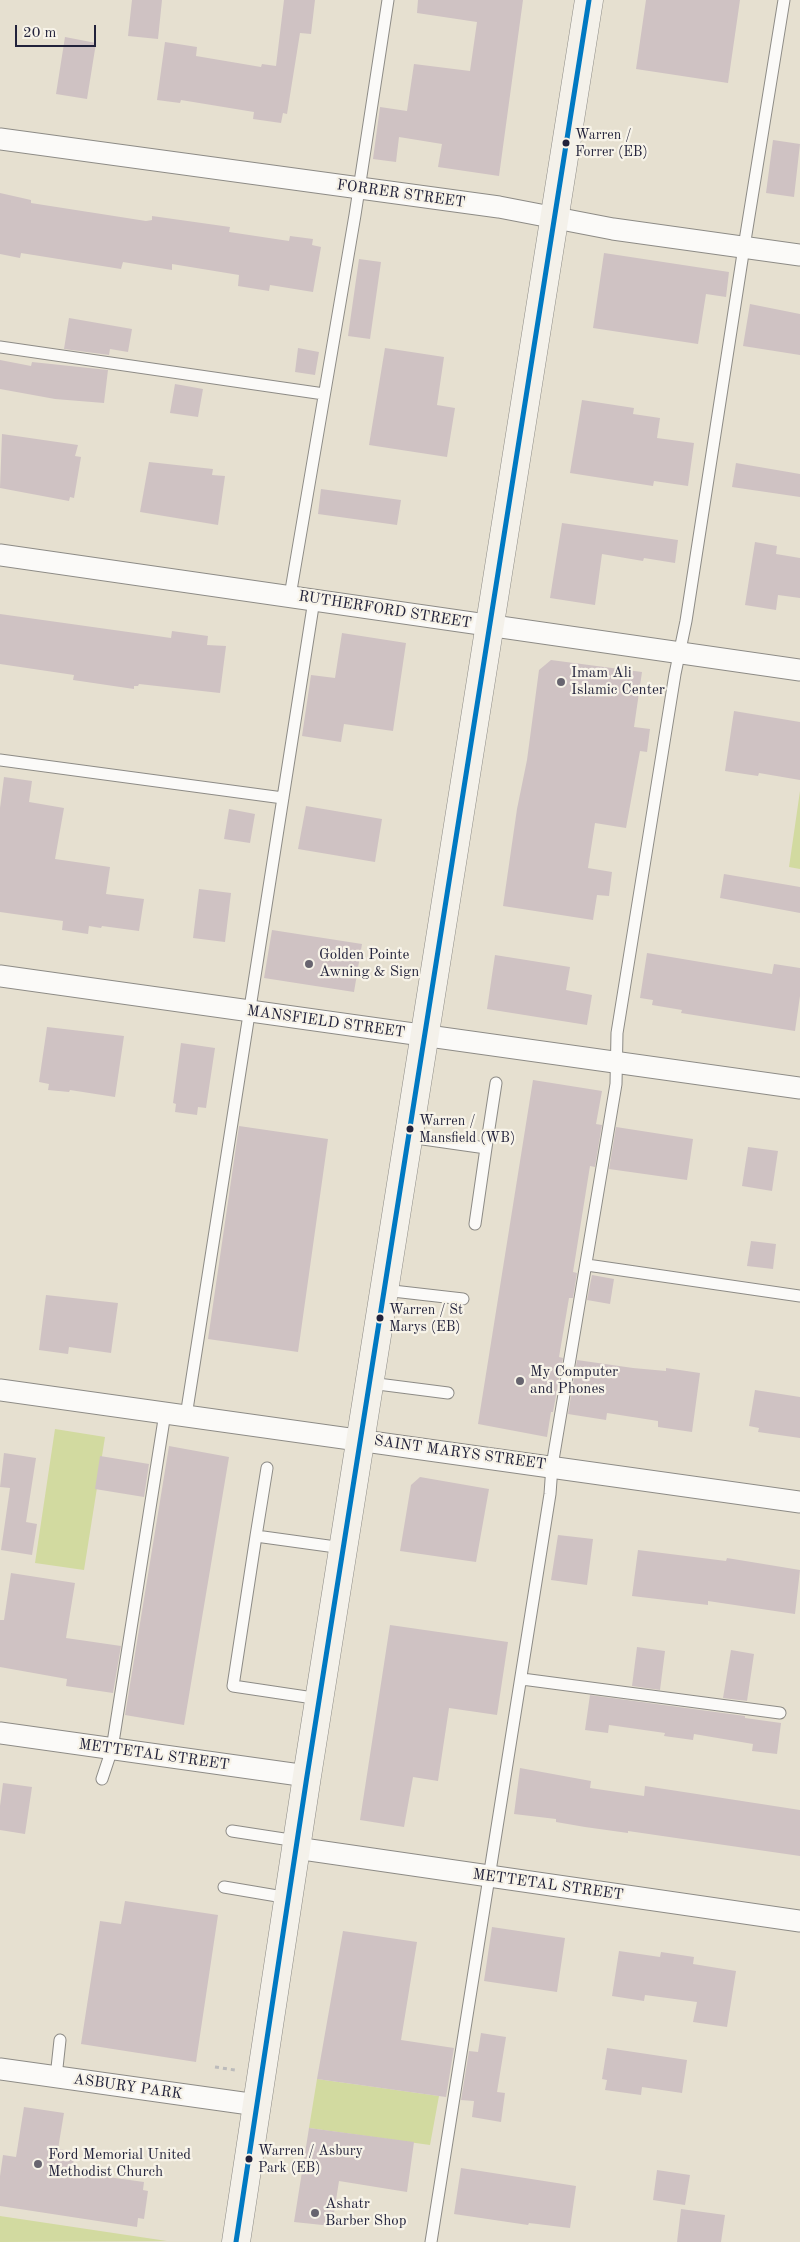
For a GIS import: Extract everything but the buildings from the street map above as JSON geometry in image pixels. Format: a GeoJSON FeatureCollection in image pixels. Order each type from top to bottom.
{"type":"FeatureCollection","features":[{"type":"Feature","properties":{"kind":"main road"},"geometry":{"type":"LineString","coordinates":[[236,2242],[307,1776],[589,0]]}},
{"type":"Feature","properties":{"kind":"street","name":"FORRER STREET"},"geometry":{"type":"LineString","coordinates":[[0,139],[554,216],[613,229],[800,255]]}},
{"type":"Feature","properties":{"kind":"street","name":"RUTHERFORD STREET"},"geometry":{"type":"LineString","coordinates":[[0,555],[800,670]]}},
{"type":"Feature","properties":{"kind":"street","name":"MANSFIELD STREET"},"geometry":{"type":"LineString","coordinates":[[0,976],[800,1088]]}},
{"type":"Feature","properties":{"kind":"street","name":"SAINT MARYS STREET"},"geometry":{"type":"LineString","coordinates":[[0,1390],[800,1502]]}},
{"type":"Feature","properties":{"kind":"street","name":"METTETAL STREET"},"geometry":{"type":"LineString","coordinates":[[0,1733],[307,1776]]}},
{"type":"Feature","properties":{"kind":"street","name":"METTETAL STREET"},"geometry":{"type":"LineString","coordinates":[[297,1845],[491,1877],[800,1921]]}},
{"type":"Feature","properties":{"kind":"street","name":"ASBURY PARK"},"geometry":{"type":"LineString","coordinates":[[0,2068],[257,2106]]}},
{"type":"Feature","properties":{"kind":"lane"},"geometry":{"type":"LineString","coordinates":[[290,596],[388,0]]}},
{"type":"Feature","properties":{"kind":"lane"},"geometry":{"type":"LineString","coordinates":[[431,2242],[522,1679],[550,1494],[552,1466],[616,1084],[618,1033],[679,653],[686,621],[784,0]]}},
{"type":"Feature","properties":{"kind":"lane"},"geometry":{"type":"LineString","coordinates":[[0,347],[324,394]]}},
{"type":"Feature","properties":{"kind":"lane"},"geometry":{"type":"LineString","coordinates":[[186,1416],[314,600]]}},
{"type":"Feature","properties":{"kind":"lane"},"geometry":{"type":"LineString","coordinates":[[0,760],[283,798]]}},
{"type":"Feature","properties":{"kind":"lane"},"geometry":{"type":"LineString","coordinates":[[475,1224],[496,1083]]}},
{"type":"Feature","properties":{"kind":"lane"},"geometry":{"type":"LineString","coordinates":[[409,1137],[486,1148]]}},
{"type":"Feature","properties":{"kind":"lane"},"geometry":{"type":"LineString","coordinates":[[587,1265],[800,1296]]}},
{"type":"Feature","properties":{"kind":"lane"},"geometry":{"type":"LineString","coordinates":[[384,1290],[463,1299]]}},
{"type":"Feature","properties":{"kind":"lane"},"geometry":{"type":"LineString","coordinates":[[370,1383],[448,1393]]}},
{"type":"Feature","properties":{"kind":"lane"},"geometry":{"type":"LineString","coordinates":[[102,1779],[112,1749],[164,1413]]}},
{"type":"Feature","properties":{"kind":"lane"},"geometry":{"type":"LineString","coordinates":[[267,1468],[233,1686],[320,1699]]}},
{"type":"Feature","properties":{"kind":"lane"},"geometry":{"type":"LineString","coordinates":[[256,1536],[344,1548]]}},
{"type":"Feature","properties":{"kind":"lane"},"geometry":{"type":"LineString","coordinates":[[522,1679],[780,1713]]}},
{"type":"Feature","properties":{"kind":"lane"},"geometry":{"type":"LineString","coordinates":[[232,1831],[297,1845]]}},
{"type":"Feature","properties":{"kind":"lane"},"geometry":{"type":"LineString","coordinates":[[224,1887],[289,1898]]}},
{"type":"Feature","properties":{"kind":"lane"},"geometry":{"type":"LineString","coordinates":[[56,2077],[60,2040]]}},
{"type":"Feature","properties":{"kind":"green space"},"geometry":{"type":"Polygon","coordinates":[[[800,791],[800,869],[789,867],[800,791]]]}},
{"type":"Feature","properties":{"kind":"green space"},"geometry":{"type":"Polygon","coordinates":[[[55,1429],[105,1437],[84,1570],[35,1563],[55,1429]]]}},
{"type":"Feature","properties":{"kind":"green space"},"geometry":{"type":"Polygon","coordinates":[[[317,2079],[439,2096],[430,2145],[309,2128],[317,2079]]]}},
{"type":"Feature","properties":{"kind":"green space"},"geometry":{"type":"Polygon","coordinates":[[[0,2216],[167,2241],[0,2242],[0,2216]]]}},
{"type":"Feature","properties":{"kind":"transit line"},"geometry":{"type":"LineString","coordinates":[[236,2242],[307,1776],[589,0]]}},
{"type":"Feature","properties":{"kind":"place","name":"Warren / Forrer (EB)"},"geometry":{"type":"Point","coordinates":[566,143]}},
{"type":"Feature","properties":{"kind":"place","name":"Imam Ali Islamic Center"},"geometry":{"type":"Point","coordinates":[561,682]}},
{"type":"Feature","properties":{"kind":"place","name":"Golden Pointe Awning & Sign"},"geometry":{"type":"Point","coordinates":[309,964]}},
{"type":"Feature","properties":{"kind":"place","name":"Warren / Mansfield (WB)"},"geometry":{"type":"Point","coordinates":[410,1129]}},
{"type":"Feature","properties":{"kind":"place","name":"Warren / St Marys (EB)"},"geometry":{"type":"Point","coordinates":[380,1318]}},
{"type":"Feature","properties":{"kind":"place","name":"My Computer and Phones"},"geometry":{"type":"Point","coordinates":[520,1381]}},
{"type":"Feature","properties":{"kind":"place","name":"Warren / Asbury Park (EB)"},"geometry":{"type":"Point","coordinates":[249,2159]}},
{"type":"Feature","properties":{"kind":"place","name":"Ford Memorial United Methodist Church"},"geometry":{"type":"Point","coordinates":[38,2164]}},
{"type":"Feature","properties":{"kind":"place","name":"Ashatr Barber Shop"},"geometry":{"type":"Point","coordinates":[315,2213]}}]}
